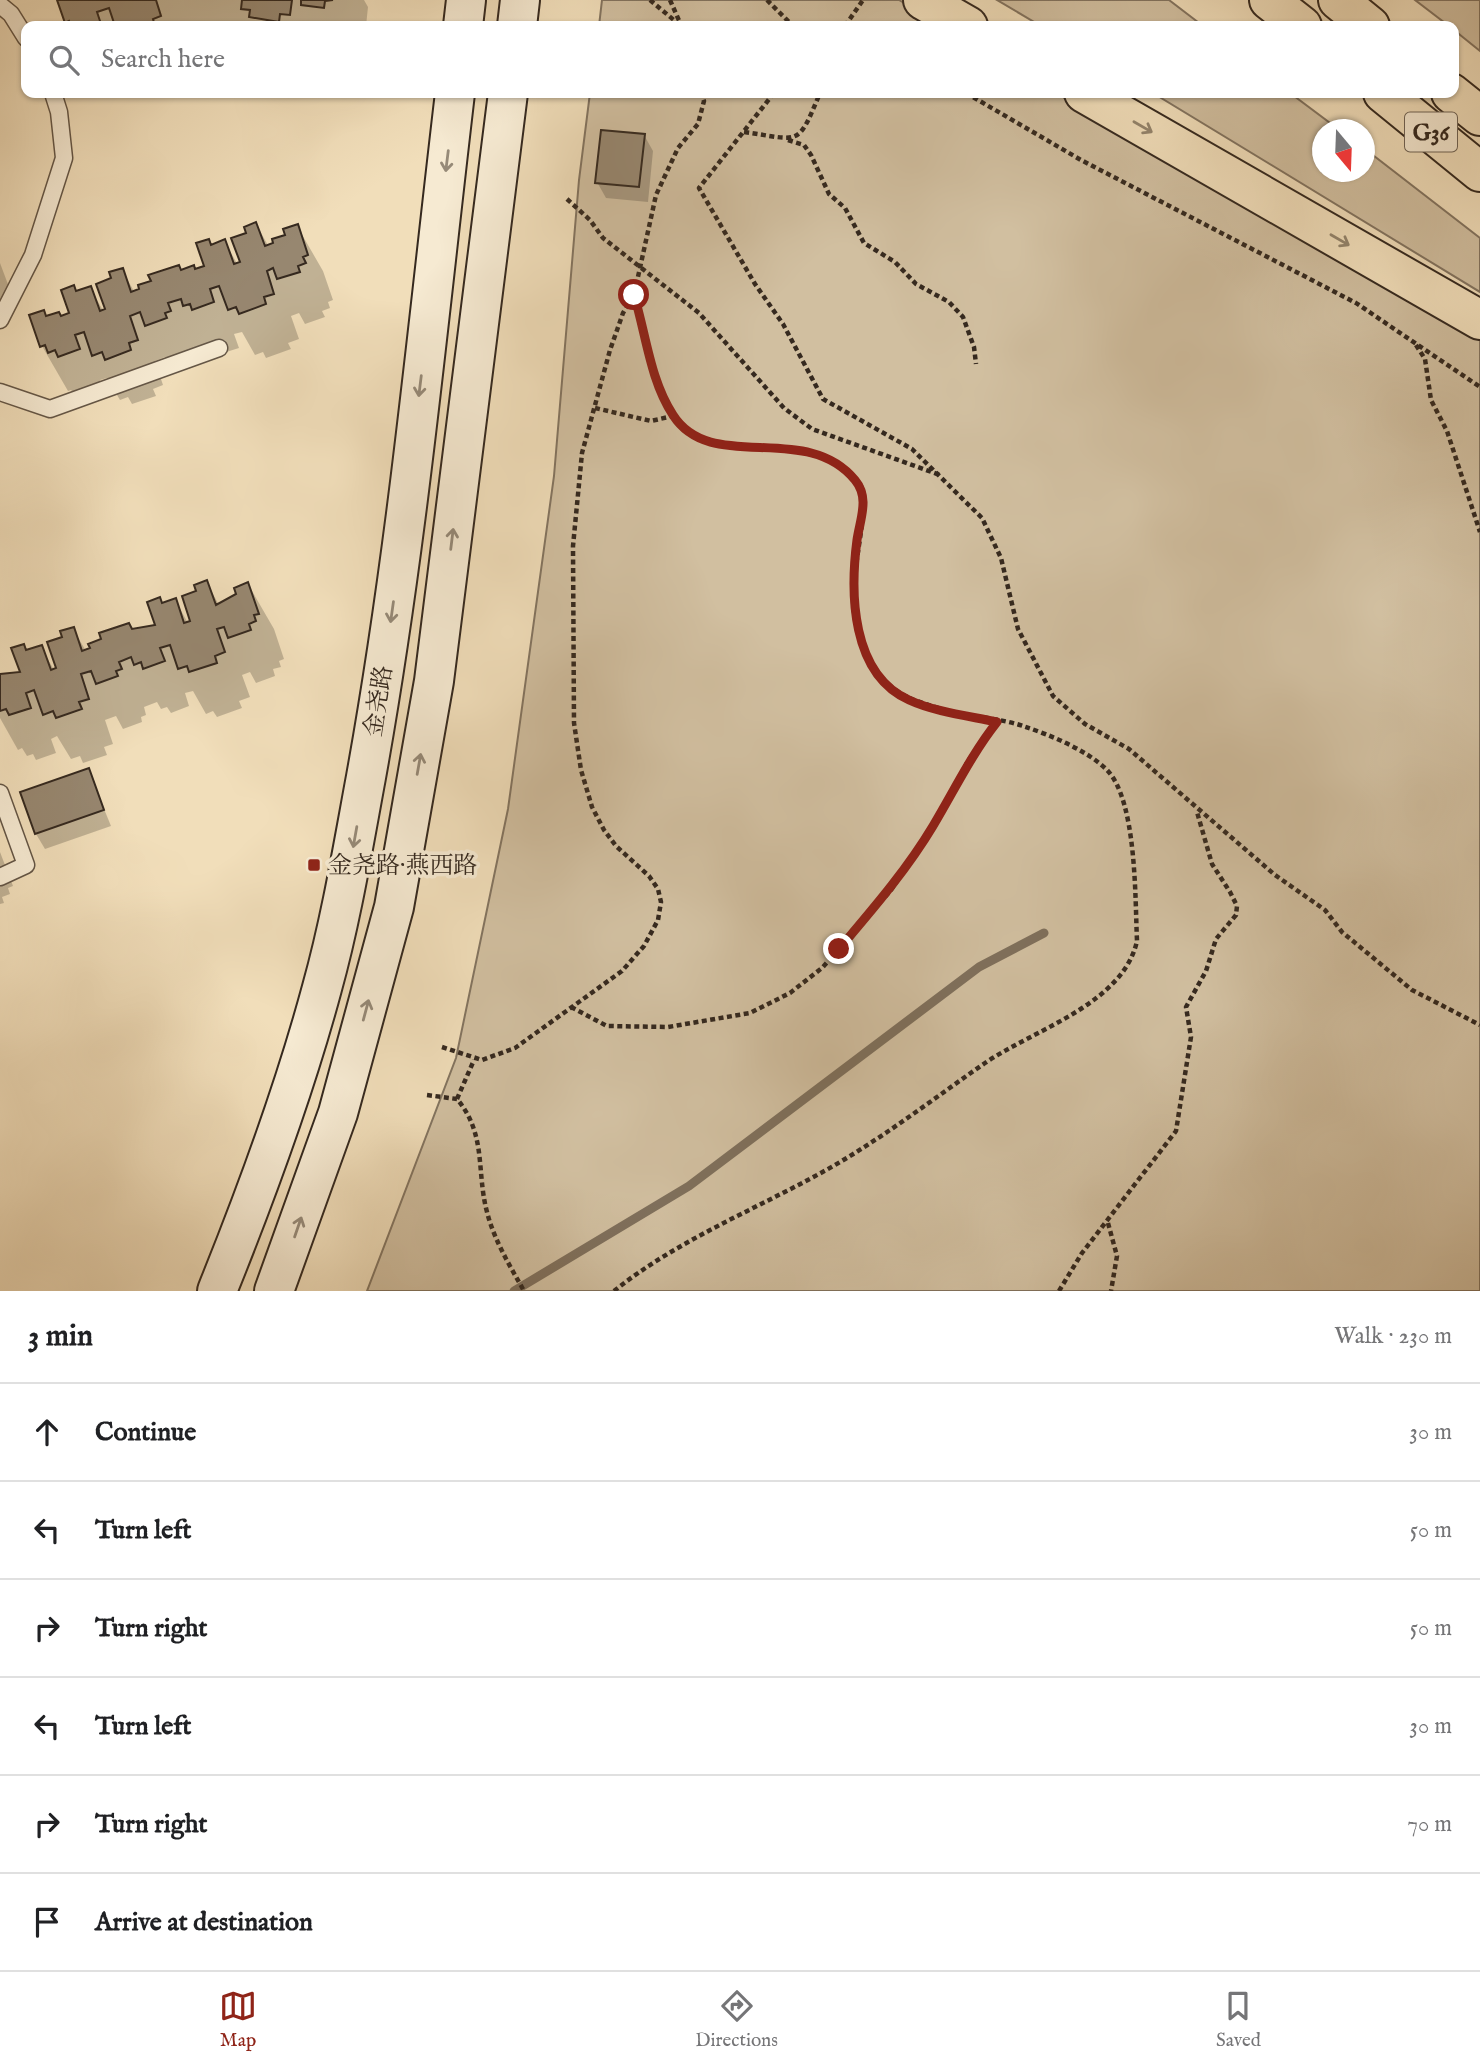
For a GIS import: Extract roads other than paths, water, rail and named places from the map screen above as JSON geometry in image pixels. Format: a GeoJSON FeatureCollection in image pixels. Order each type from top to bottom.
{"type":"FeatureCollection","features":[{"type":"Feature","properties":{"kind":"highway"},"geometry":{"type":"LineString","coordinates":[[923,0],[959,21]]}},
{"type":"Feature","properties":{"kind":"highway"},"geometry":{"type":"LineString","coordinates":[[1269,0],[1296,21]]}},
{"type":"Feature","properties":{"kind":"highway"},"geometry":{"type":"LineString","coordinates":[[1338,0],[1364,21]]}},
{"type":"Feature","properties":{"kind":"highway"},"geometry":{"type":"LineString","coordinates":[[1093,98],[1480,320]]}},
{"type":"Feature","properties":{"kind":"highway","name":"G36"},"geometry":{"type":"LineString","coordinates":[[1389,98],[1480,172]]}},
{"type":"Feature","properties":{"kind":"highway","name":"G36"},"geometry":{"type":"LineString","coordinates":[[1457,98],[1480,116]]}},
{"type":"Feature","properties":{"kind":"main road"},"geometry":{"type":"LineString","coordinates":[[464,21],[466,0]]}},
{"type":"Feature","properties":{"kind":"main road"},"geometry":{"type":"LineString","coordinates":[[518,21],[520,0]]}},
{"type":"Feature","properties":{"kind":"main road","name":"金尧路"},"geometry":{"type":"LineString","coordinates":[[217,1291],[286,1110],[323,986],[352,853],[378,710],[398,569],[454,98]]}},
{"type":"Feature","properties":{"kind":"main road","name":"金尧路"},"geometry":{"type":"LineString","coordinates":[[274,1291],[338,1113],[394,906],[434,681],[507,98]]}},
{"type":"Feature","properties":{"kind":"lane"},"geometry":{"type":"LineString","coordinates":[[0,5],[21,30]]}},
{"type":"Feature","properties":{"kind":"lane"},"geometry":{"type":"LineString","coordinates":[[0,320],[33,255],[64,158],[59,112],[55,98]]}},
{"type":"Feature","properties":{"kind":"lane"},"geometry":{"type":"LineString","coordinates":[[0,392],[50,409],[219,348]]}},
{"type":"Feature","properties":{"kind":"lane"},"geometry":{"type":"LineString","coordinates":[[0,793],[26,865],[0,877]]}},
{"type":"Feature","properties":{"kind":"waterway"},"geometry":{"type":"LineString","coordinates":[[514,1291],[689,1186],[979,967],[1044,933]]}},
{"type":"Feature","properties":{"kind":"place","name":"金尧路·燕西路"},"geometry":{"type":"Point","coordinates":[314,865]}}]}
